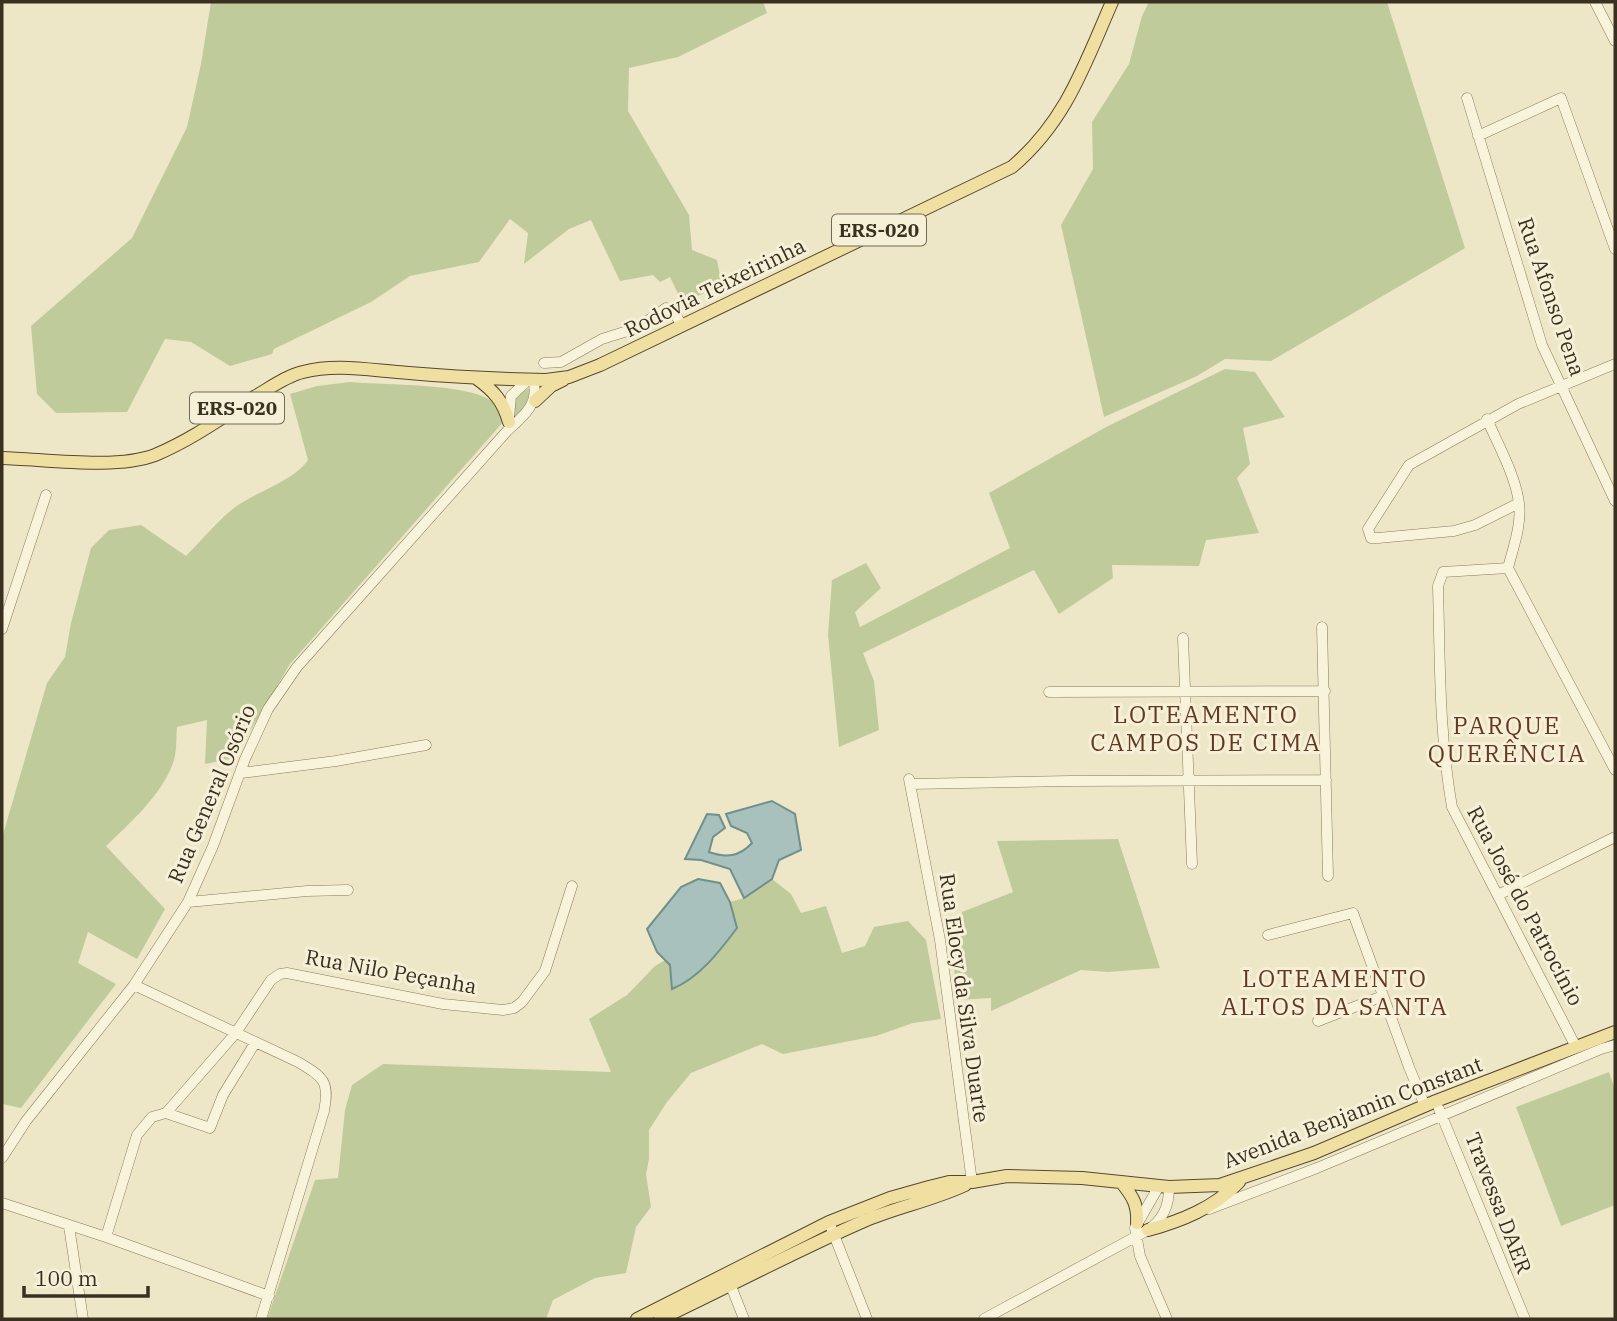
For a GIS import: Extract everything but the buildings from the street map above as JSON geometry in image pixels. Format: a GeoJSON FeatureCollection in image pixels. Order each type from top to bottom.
{"type":"FeatureCollection","features":[{"type":"Feature","properties":{"kind":"main road","name":"Rodovia Teixeirinha"},"geometry":{"type":"LineString","coordinates":[[476,377],[530,380],[572,376],[1012,167],[1032,150],[1055,122],[1073,91],[1112,2]]}},
{"type":"Feature","properties":{"kind":"main road","name":"ERS-020"},"geometry":{"type":"LineString","coordinates":[[2,458],[100,462],[152,456],[181,443],[275,385],[299,373],[317,369],[365,369],[476,377]]}},
{"type":"Feature","properties":{"kind":"main road"},"geometry":{"type":"LineString","coordinates":[[534,401],[551,386],[572,376]]}},
{"type":"Feature","properties":{"kind":"main road"},"geometry":{"type":"LineString","coordinates":[[476,377],[501,400],[508,426]]}},
{"type":"Feature","properties":{"kind":"main road","name":"Avenida Benjamin Constant"},"geometry":{"type":"LineString","coordinates":[[637,1319],[728,1279],[890,1198],[949,1182],[972,1182],[1007,1176],[1045,1176],[1164,1187],[1220,1185],[1314,1153],[1431,1103],[1615,1032]]}},
{"type":"Feature","properties":{"kind":"main road"},"geometry":{"type":"LineString","coordinates":[[1122,1183],[1138,1208],[1140,1229],[1172,1223],[1199,1212],[1232,1190],[1242,1179]]}},
{"type":"Feature","properties":{"kind":"main road"},"geometry":{"type":"LineString","coordinates":[[1191,1187],[1200,1200],[1199,1212]]}},
{"type":"Feature","properties":{"kind":"main road","name":"Avenida Benjamin Constant"},"geometry":{"type":"LineString","coordinates":[[660,1319],[728,1279]]}},
{"type":"Feature","properties":{"kind":"street"},"geometry":{"type":"LineString","coordinates":[[1595,2],[1615,41]]}},
{"type":"Feature","properties":{"kind":"street","name":"Rua Afonso Pena"},"geometry":{"type":"LineString","coordinates":[[1466,98],[1542,345],[1560,385],[1611,480],[1615,501]]}},
{"type":"Feature","properties":{"kind":"street"},"geometry":{"type":"LineString","coordinates":[[1478,136],[1561,98],[1615,249]]}},
{"type":"Feature","properties":{"kind":"street"},"geometry":{"type":"LineString","coordinates":[[544,363],[561,362],[602,339],[636,328],[666,308],[672,310],[682,325]]}},
{"type":"Feature","properties":{"kind":"street"},"geometry":{"type":"LineString","coordinates":[[636,328],[648,342]]}},
{"type":"Feature","properties":{"kind":"street"},"geometry":{"type":"LineString","coordinates":[[571,356],[572,376]]}},
{"type":"Feature","properties":{"kind":"street"},"geometry":{"type":"LineString","coordinates":[[1519,503],[1475,525],[1454,531],[1371,538],[1368,529],[1409,465],[1487,419],[1560,385],[1615,364]]}},
{"type":"Feature","properties":{"kind":"street"},"geometry":{"type":"LineString","coordinates":[[508,426],[514,390],[530,380],[536,389],[534,401]]}},
{"type":"Feature","properties":{"kind":"street","name":"Rua General Osório"},"geometry":{"type":"LineString","coordinates":[[2,1158],[26,1121],[134,985],[188,902],[268,709],[297,667],[508,426],[518,421],[534,401]]}},
{"type":"Feature","properties":{"kind":"street"},"geometry":{"type":"LineString","coordinates":[[1487,419],[1519,503],[1518,526],[1508,568],[1615,770]]}},
{"type":"Feature","properties":{"kind":"street"},"geometry":{"type":"LineString","coordinates":[[2,624],[46,495]]}},
{"type":"Feature","properties":{"kind":"street","name":"Rua José do Patrocínio"},"geometry":{"type":"LineString","coordinates":[[1508,568],[1443,572],[1438,586],[1441,717],[1447,782],[1452,807],[1576,1047]]}},
{"type":"Feature","properties":{"kind":"street"},"geometry":{"type":"LineString","coordinates":[[1322,627],[1328,876]]}},
{"type":"Feature","properties":{"kind":"street"},"geometry":{"type":"LineString","coordinates":[[1182,638],[1192,864]]}},
{"type":"Feature","properties":{"kind":"street"},"geometry":{"type":"LineString","coordinates":[[1049,692],[1325,691]]}},
{"type":"Feature","properties":{"kind":"street"},"geometry":{"type":"LineString","coordinates":[[241,773],[336,761],[426,745]]}},
{"type":"Feature","properties":{"kind":"street"},"geometry":{"type":"LineString","coordinates":[[1188,780],[1326,780]]}},
{"type":"Feature","properties":{"kind":"street","name":"Rua Elocy da Silva Duarte"},"geometry":{"type":"LineString","coordinates":[[972,1182],[940,940],[909,782],[1188,780]]}},
{"type":"Feature","properties":{"kind":"street"},"geometry":{"type":"LineString","coordinates":[[1498,895],[1615,837]]}},
{"type":"Feature","properties":{"kind":"street","name":"Rua Nilo Peçanha"},"geometry":{"type":"LineString","coordinates":[[106,1237],[137,1135],[152,1117],[166,1113],[235,1034],[271,980],[287,973],[443,1004],[503,1010],[514,1008],[522,1002],[545,971],[572,886]]}},
{"type":"Feature","properties":{"kind":"street"},"geometry":{"type":"LineString","coordinates":[[188,902],[348,890]]}},
{"type":"Feature","properties":{"kind":"street","name":"Travessa DAER"},"geometry":{"type":"LineString","coordinates":[[1269,935],[1353,913],[1383,996],[1431,1103],[1442,1114],[1524,1319]]}},
{"type":"Feature","properties":{"kind":"street"},"geometry":{"type":"LineString","coordinates":[[134,985],[298,1062],[322,1078],[328,1092],[261,1319]]}},
{"type":"Feature","properties":{"kind":"street"},"geometry":{"type":"LineString","coordinates":[[1318,1021],[1383,996]]}},
{"type":"Feature","properties":{"kind":"street"},"geometry":{"type":"LineString","coordinates":[[166,1113],[210,1128],[223,1095],[255,1042]]}},
{"type":"Feature","properties":{"kind":"street","name":"Avenida Benjamin Constant"},"geometry":{"type":"LineString","coordinates":[[1199,1212],[1317,1168],[1442,1114],[1615,1045]]}},
{"type":"Feature","properties":{"kind":"street"},"geometry":{"type":"LineString","coordinates":[[1164,1187],[1140,1229],[1140,1256],[1167,1319]]}},
{"type":"Feature","properties":{"kind":"street"},"geometry":{"type":"LineString","coordinates":[[984,1319],[1140,1229],[1161,1220],[1168,1205],[1164,1187]]}},
{"type":"Feature","properties":{"kind":"street"},"geometry":{"type":"LineString","coordinates":[[2,1203],[106,1237],[269,1296]]}},
{"type":"Feature","properties":{"kind":"street"},"geometry":{"type":"LineString","coordinates":[[69,1226],[83,1319]]}},
{"type":"Feature","properties":{"kind":"street"},"geometry":{"type":"LineString","coordinates":[[832,1228],[867,1319]]}},
{"type":"Feature","properties":{"kind":"street"},"geometry":{"type":"LineString","coordinates":[[728,1279],[744,1319]]}},
{"type":"Feature","properties":{"kind":"green space"},"geometry":{"type":"Polygon","coordinates":[[[211,2],[763,2],[767,13],[678,57],[629,68],[628,111],[689,215],[692,250],[717,260],[722,286],[682,302],[670,277],[660,282],[653,275],[620,281],[591,220],[569,229],[524,264],[528,233],[510,219],[479,262],[410,276],[371,302],[274,349],[272,354],[230,366],[191,342],[165,339],[127,412],[56,413],[37,394],[31,326],[132,238],[187,127],[211,2]]]}},
{"type":"Feature","properties":{"kind":"green space"},"geometry":{"type":"Polygon","coordinates":[[[1149,2],[1387,2],[1465,248],[1271,361],[1225,359],[1197,376],[1104,417],[1061,225],[1093,169],[1092,122],[1129,64],[1142,16],[1149,2]]]}},
{"type":"Feature","properties":{"kind":"green space"},"geometry":{"type":"Polygon","coordinates":[[[1225,369],[1255,372],[1285,417],[1243,428],[1250,464],[1237,478],[1259,533],[1206,540],[1199,566],[1112,565],[1113,578],[1059,614],[1034,570],[863,653],[874,681],[879,730],[839,747],[828,635],[832,580],[866,563],[881,588],[855,612],[860,627],[1010,548],[989,493],[1106,427],[1225,369]]]}},
{"type":"Feature","properties":{"kind":"green space"},"geometry":{"type":"Polygon","coordinates":[[[350,382],[465,391],[493,402],[504,421],[290,664],[234,758],[205,764],[207,720],[177,727],[174,760],[163,784],[145,807],[106,846],[165,909],[137,959],[88,932],[78,963],[116,984],[21,1108],[2,1104],[2,838],[47,683],[65,657],[91,548],[109,530],[141,525],[186,556],[229,512],[292,475],[308,460],[290,394],[317,386],[350,382]]]}},
{"type":"Feature","properties":{"kind":"green space"},"geometry":{"type":"Polygon","coordinates":[[[529,388],[530,393],[525,404],[513,418],[516,396],[529,388]]]}},
{"type":"Feature","properties":{"kind":"green space"},"geometry":{"type":"Polygon","coordinates":[[[1118,839],[1160,968],[1108,972],[1081,970],[991,1011],[991,998],[957,1000],[953,957],[962,912],[1013,892],[997,841],[1118,839]]]}},
{"type":"Feature","properties":{"kind":"green space"},"geometry":{"type":"Polygon","coordinates":[[[772,879],[791,894],[801,913],[826,906],[842,953],[865,946],[874,927],[908,921],[926,940],[941,1019],[913,1023],[876,1036],[783,1054],[762,1044],[691,1073],[667,1102],[649,1130],[646,1174],[651,1207],[636,1227],[626,1273],[595,1278],[553,1300],[546,1319],[267,1319],[315,1180],[338,1178],[345,1110],[352,1085],[383,1064],[611,1072],[589,1019],[627,995],[655,966],[665,960],[670,965],[672,988],[691,978],[708,963],[737,929],[730,902],[744,898],[772,879]]]}},
{"type":"Feature","properties":{"kind":"green space"},"geometry":{"type":"Polygon","coordinates":[[[1609,1072],[1615,1089],[1615,1205],[1561,1226],[1516,1107],[1609,1072]]]}},
{"type":"Feature","properties":{"kind":"water"},"geometry":{"type":"Polygon","coordinates":[[[772,801],[795,814],[801,850],[779,860],[772,879],[744,898],[730,869],[701,860],[685,859],[707,814],[719,815],[725,828],[713,837],[709,852],[732,855],[752,843],[747,833],[731,826],[726,814],[772,801]]]}},
{"type":"Feature","properties":{"kind":"water"},"geometry":{"type":"Polygon","coordinates":[[[698,879],[720,883],[730,902],[737,928],[700,971],[672,989],[670,965],[657,952],[647,929],[681,887],[698,879]]]}},
{"type":"Feature","properties":{"kind":"district","name":"LOTEAMENTO CAMPOS DE CIMA"},"geometry":{"type":"Point","coordinates":[1206,729]}},
{"type":"Feature","properties":{"kind":"district","name":"PARQUE QUERÊNCIA"},"geometry":{"type":"Point","coordinates":[1507,740]}},
{"type":"Feature","properties":{"kind":"district","name":"LOTEAMENTO ALTOS DA SANTA"},"geometry":{"type":"Point","coordinates":[1335,993]}}]}
